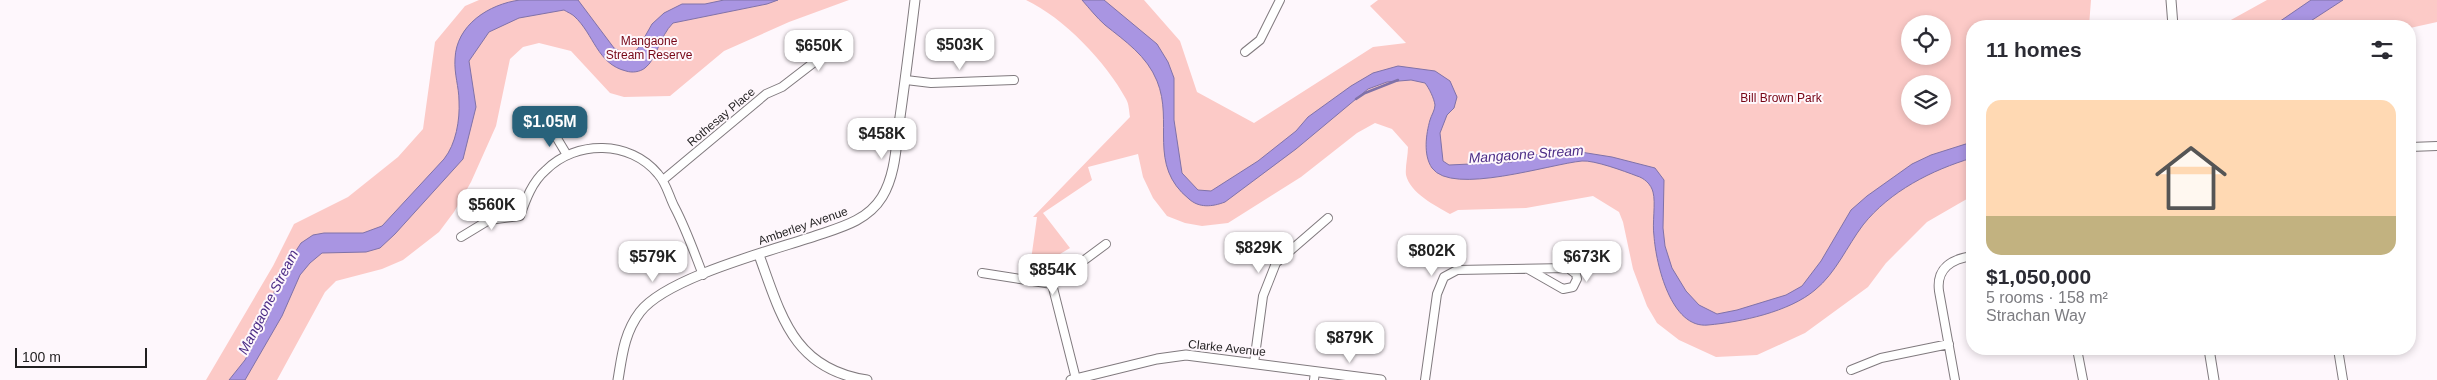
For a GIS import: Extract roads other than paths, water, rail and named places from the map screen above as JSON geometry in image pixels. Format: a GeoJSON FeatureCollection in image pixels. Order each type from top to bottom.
{"type":"FeatureCollection","features":[{"type":"Feature","properties":{"kind":"street","name":"Amberley Avenue"},"geometry":{"type":"LineString","coordinates":[[618,380],[624,345],[629,331],[640,312],[667,289],[760,254],[847,226],[871,210],[882,197],[893,166],[906,80],[915,0]]}},
{"type":"Feature","properties":{"kind":"street"},"geometry":{"type":"LineString","coordinates":[[1245,52],[1260,40],[1280,0]]}},
{"type":"Feature","properties":{"kind":"street"},"geometry":{"type":"LineString","coordinates":[[2171,0],[2173,20]]}},
{"type":"Feature","properties":{"kind":"street","name":"Rothesay Place"},"geometry":{"type":"LineString","coordinates":[[663,180],[766,94],[782,87],[843,40]]}},
{"type":"Feature","properties":{"kind":"street"},"geometry":{"type":"LineString","coordinates":[[906,80],[931,83],[1014,80]]}},
{"type":"Feature","properties":{"kind":"street"},"geometry":{"type":"LineString","coordinates":[[552,130],[567,155]]}},
{"type":"Feature","properties":{"kind":"street"},"geometry":{"type":"LineString","coordinates":[[2416,147],[2437,146]]}},
{"type":"Feature","properties":{"kind":"street"},"geometry":{"type":"LineString","coordinates":[[461,237],[489,220],[520,216],[528,194],[540,176],[567,155],[591,148],[611,148],[641,159],[663,180],[674,207],[682,219],[703,275]]}},
{"type":"Feature","properties":{"kind":"street"},"geometry":{"type":"LineString","coordinates":[[1254,363],[1263,296],[1276,263],[1328,218]]}},
{"type":"Feature","properties":{"kind":"street"},"geometry":{"type":"LineString","coordinates":[[982,272],[1052,284],[1106,244]]}},
{"type":"Feature","properties":{"kind":"street"},"geometry":{"type":"LineString","coordinates":[[760,254],[783,319],[796,342],[815,361],[827,368],[851,378],[866,380]]}},
{"type":"Feature","properties":{"kind":"street"},"geometry":{"type":"LineString","coordinates":[[1955,380],[1939,291],[1939,278],[1946,266],[1951,262],[1966,258]]}},
{"type":"Feature","properties":{"kind":"street"},"geometry":{"type":"LineString","coordinates":[[1425,380],[1437,294],[1444,277],[1457,270],[1568,268],[1576,274],[1577,279],[1573,287],[1564,289],[1528,269]]}},
{"type":"Feature","properties":{"kind":"street"},"geometry":{"type":"LineString","coordinates":[[1052,284],[1073,379]]}},
{"type":"Feature","properties":{"kind":"street"},"geometry":{"type":"LineString","coordinates":[[1851,370],[1880,358],[1949,344]]}},
{"type":"Feature","properties":{"kind":"street","name":"Clarke Avenue"},"geometry":{"type":"LineString","coordinates":[[1073,379],[1157,359],[1186,355],[1254,363],[1314,376],[1381,380]]}},
{"type":"Feature","properties":{"kind":"street"},"geometry":{"type":"LineString","coordinates":[[2078,355],[2083,380]]}},
{"type":"Feature","properties":{"kind":"street"},"geometry":{"type":"LineString","coordinates":[[2210,355],[2214,380]]}},
{"type":"Feature","properties":{"kind":"street"},"geometry":{"type":"LineString","coordinates":[[2339,355],[2344,380]]}},
{"type":"Feature","properties":{"kind":"waterway","name":"Mangaone Stream"},"geometry":{"type":"LineString","coordinates":[[1356,99],[1365,93],[1398,80]]}},
{"type":"Feature","properties":{"kind":"park label","name":"Mangaone Stream Reserve"},"geometry":{"type":"Point","coordinates":[649,48]}},
{"type":"Feature","properties":{"kind":"park label","name":"Bill Brown Park"},"geometry":{"type":"Point","coordinates":[1781,98]}}]}
